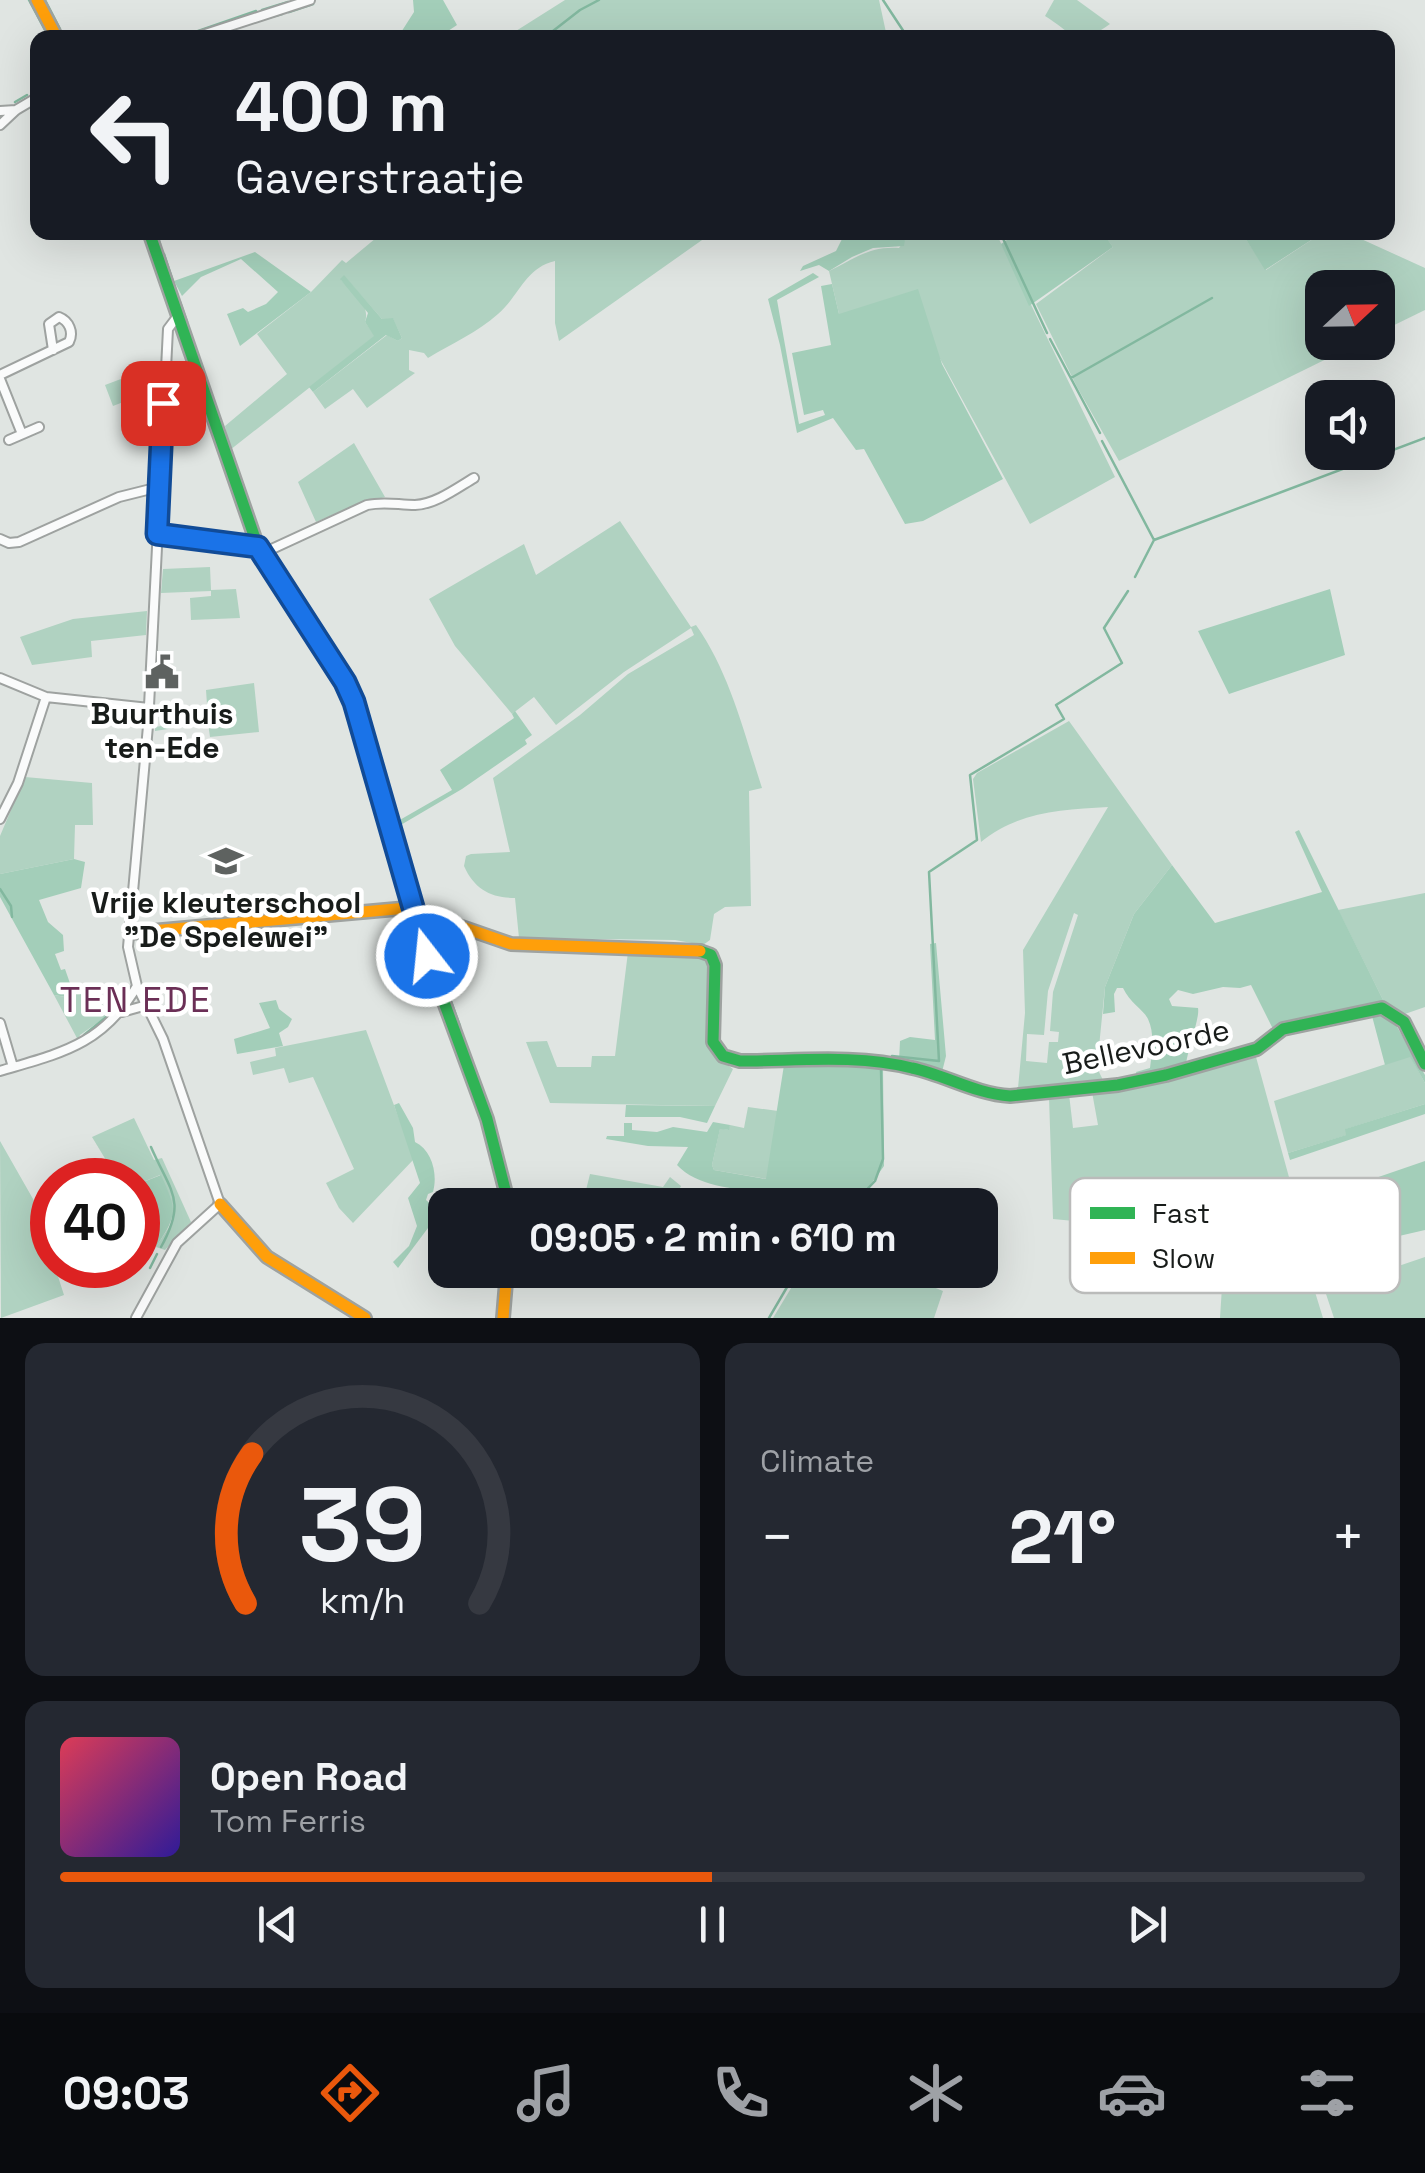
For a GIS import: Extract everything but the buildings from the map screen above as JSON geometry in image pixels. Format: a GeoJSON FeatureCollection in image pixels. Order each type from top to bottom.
{"type":"FeatureCollection","features":[{"type":"Feature","properties":{"kind":"street"},"geometry":{"type":"LineString","coordinates":[[37,0],[54,30]]}},
{"type":"Feature","properties":{"kind":"street"},"geometry":{"type":"LineString","coordinates":[[218,30],[310,0]]}},
{"type":"Feature","properties":{"kind":"street"},"geometry":{"type":"LineString","coordinates":[[0,125],[30,101]]}},
{"type":"Feature","properties":{"kind":"street"},"geometry":{"type":"LineString","coordinates":[[0,111],[16,110]]}},
{"type":"Feature","properties":{"kind":"street"},"geometry":{"type":"LineString","coordinates":[[152,240],[260,550],[354,702],[430,966],[487,1119],[505,1188]]}},
{"type":"Feature","properties":{"kind":"street"},"geometry":{"type":"LineString","coordinates":[[178,317],[168,329],[149,708],[130,962],[137,986],[164,1039],[220,1204],[266,1257],[365,1318]]}},
{"type":"Feature","properties":{"kind":"street"},"geometry":{"type":"LineString","coordinates":[[22,434],[0,377],[54,350]]}},
{"type":"Feature","properties":{"kind":"street"},"geometry":{"type":"LineString","coordinates":[[9,440],[40,427]]}},
{"type":"Feature","properties":{"kind":"street"},"geometry":{"type":"LineString","coordinates":[[157,534],[260,550],[367,505],[385,501],[416,505],[432,501],[474,478]]}},
{"type":"Feature","properties":{"kind":"street"},"geometry":{"type":"LineString","coordinates":[[0,539],[19,542],[118,497],[159,487]]}},
{"type":"Feature","properties":{"kind":"street"},"geometry":{"type":"LineString","coordinates":[[0,678],[46,696],[149,708]]}},
{"type":"Feature","properties":{"kind":"street"},"geometry":{"type":"LineString","coordinates":[[0,820],[18,783],[46,696]]}},
{"type":"Feature","properties":{"kind":"street"},"geometry":{"type":"LineString","coordinates":[[130,933],[414,910]]}},
{"type":"Feature","properties":{"kind":"street","name":"Bellevoorde"},"geometry":{"type":"LineString","coordinates":[[414,910],[516,945],[702,951],[711,955],[715,965],[713,1042],[724,1056],[740,1061],[889,1062],[993,1095],[1118,1085],[1256,1048],[1283,1029],[1386,1008],[1398,1015],[1425,1064]]}},
{"type":"Feature","properties":{"kind":"street"},"geometry":{"type":"LineString","coordinates":[[122,1012],[137,986]]}},
{"type":"Feature","properties":{"kind":"street"},"geometry":{"type":"LineString","coordinates":[[0,1071],[70,1050],[122,1012],[147,1006]]}},
{"type":"Feature","properties":{"kind":"street"},"geometry":{"type":"LineString","coordinates":[[0,1023],[14,1067]]}},
{"type":"Feature","properties":{"kind":"street"},"geometry":{"type":"LineString","coordinates":[[136,1318],[177,1243],[220,1204]]}},
{"type":"Feature","properties":{"kind":"street"},"geometry":{"type":"LineString","coordinates":[[503,1318],[506,1288]]}},
{"type":"Feature","properties":{"kind":"green space"},"geometry":{"type":"Polygon","coordinates":[[[413,0],[443,0],[457,25],[450,30],[402,30],[414,12],[413,0]]]}},
{"type":"Feature","properties":{"kind":"green space"},"geometry":{"type":"Polygon","coordinates":[[[565,0],[879,0],[885,30],[518,30],[565,0]]]}},
{"type":"Feature","properties":{"kind":"green space"},"geometry":{"type":"Polygon","coordinates":[[[1054,0],[1077,0],[1110,24],[1101,30],[1065,30],[1045,16],[1054,0]]]}},
{"type":"Feature","properties":{"kind":"green space"},"geometry":{"type":"Polygon","coordinates":[[[374,240],[702,240],[559,341],[555,323],[555,261],[545,265],[530,276],[506,307],[473,332],[428,358],[424,353],[409,350],[409,370],[415,373],[367,408],[353,389],[325,409],[313,392],[387,335],[398,341],[402,338],[393,319],[382,319],[344,276],[341,280],[363,304],[365,322],[375,336],[230,450],[225,426],[287,374],[257,334],[311,292],[342,260],[346,263],[374,240]]]}},
{"type":"Feature","properties":{"kind":"green space"},"geometry":{"type":"Polygon","coordinates":[[[842,240],[905,240],[904,246],[873,248],[829,271],[819,265],[800,271],[836,251],[842,240]]]}},
{"type":"Feature","properties":{"kind":"green space"},"geometry":{"type":"Polygon","coordinates":[[[905,240],[999,240],[1115,477],[1030,524],[938,355],[839,314],[829,271],[870,251],[899,248],[905,240]]]}},
{"type":"Feature","properties":{"kind":"green space"},"geometry":{"type":"Polygon","coordinates":[[[1007,240],[1108,240],[1113,247],[1029,306],[1001,244],[1007,240]]]}},
{"type":"Feature","properties":{"kind":"green space"},"geometry":{"type":"Polygon","coordinates":[[[1108,240],[1247,240],[1266,270],[1311,240],[1363,240],[1425,268],[1425,310],[1395,325],[1395,270],[1305,270],[1305,360],[1324,360],[1119,461],[1036,304],[1113,247],[1108,240]]]}},
{"type":"Feature","properties":{"kind":"green space"},"geometry":{"type":"Polygon","coordinates":[[[1246,240],[1311,240],[1265,270],[1246,240]]]}},
{"type":"Feature","properties":{"kind":"green space"},"geometry":{"type":"Polygon","coordinates":[[[255,252],[311,292],[240,346],[227,314],[243,308],[248,312],[266,304],[278,292],[241,259],[201,277],[182,296],[174,281],[255,252]]]}},
{"type":"Feature","properties":{"kind":"green space"},"geometry":{"type":"Polygon","coordinates":[[[813,273],[819,277],[777,300],[799,424],[825,415],[823,410],[804,415],[792,353],[831,345],[821,286],[832,284],[839,314],[918,289],[942,364],[1003,479],[923,521],[905,524],[864,449],[856,450],[833,418],[797,433],[768,299],[813,273]]]}},
{"type":"Feature","properties":{"kind":"green space"},"geometry":{"type":"Polygon","coordinates":[[[344,275],[382,319],[393,318],[402,338],[398,341],[386,335],[313,392],[309,387],[374,336],[365,322],[368,313],[340,279],[344,275]]]}},
{"type":"Feature","properties":{"kind":"green space"},"geometry":{"type":"Polygon","coordinates":[[[158,365],[157,389],[113,406],[105,385],[158,365]]]}},
{"type":"Feature","properties":{"kind":"green space"},"geometry":{"type":"Polygon","coordinates":[[[354,443],[385,497],[316,522],[298,482],[354,443]]]}},
{"type":"Feature","properties":{"kind":"green space"},"geometry":{"type":"Polygon","coordinates":[[[620,521],[691,627],[696,625],[708,644],[735,704],[762,788],[749,791],[751,906],[725,907],[714,914],[710,940],[703,945],[675,940],[519,938],[515,898],[484,891],[464,866],[466,856],[471,854],[510,852],[493,778],[580,715],[628,674],[694,635],[691,628],[624,672],[556,725],[534,697],[512,714],[455,646],[429,599],[524,544],[536,575],[620,521]]]}},
{"type":"Feature","properties":{"kind":"green space"},"geometry":{"type":"Polygon","coordinates":[[[210,567],[211,590],[236,589],[240,618],[191,620],[190,598],[211,596],[211,591],[161,593],[163,569],[210,567]]]}},
{"type":"Feature","properties":{"kind":"green space"},"geometry":{"type":"Polygon","coordinates":[[[1330,589],[1345,655],[1229,694],[1198,631],[1330,589]]]}},
{"type":"Feature","properties":{"kind":"green space"},"geometry":{"type":"Polygon","coordinates":[[[147,611],[146,635],[91,641],[92,657],[32,665],[20,637],[73,619],[147,611]]]}},
{"type":"Feature","properties":{"kind":"green space"},"geometry":{"type":"Polygon","coordinates":[[[254,683],[259,732],[210,737],[208,723],[155,731],[155,727],[208,719],[206,690],[254,683]]]}},
{"type":"Feature","properties":{"kind":"green space"},"geometry":{"type":"Polygon","coordinates":[[[515,711],[532,735],[525,740],[527,744],[399,826],[398,821],[452,790],[440,770],[514,718],[515,711]]]}},
{"type":"Feature","properties":{"kind":"green space"},"geometry":{"type":"Polygon","coordinates":[[[1069,721],[1172,865],[1134,914],[1105,987],[1098,1057],[1103,1080],[1018,1088],[1025,1013],[1023,950],[1108,807],[1025,818],[981,842],[973,779],[977,773],[1069,721]],[[1074,913],[1048,991],[1044,1035],[1027,1034],[1026,1061],[1047,1063],[1049,1042],[1058,1042],[1059,1032],[1050,1031],[1053,992],[1078,915],[1074,913]]]}},
{"type":"Feature","properties":{"kind":"green space"},"geometry":{"type":"Polygon","coordinates":[[[25,777],[92,783],[93,825],[75,825],[74,859],[0,874],[0,836],[25,777]]]}},
{"type":"Feature","properties":{"kind":"green space"},"geometry":{"type":"Polygon","coordinates":[[[1299,830],[1386,1006],[1273,1029],[1251,985],[1193,994],[1178,990],[1169,999],[1172,1006],[1198,1008],[1186,1064],[1137,1076],[1136,1072],[1150,1068],[1152,1037],[1148,1019],[1123,988],[1117,988],[1114,994],[1115,1012],[1103,1014],[1105,987],[1134,914],[1172,865],[1215,923],[1322,892],[1295,832],[1299,830]]]}},
{"type":"Feature","properties":{"kind":"green space"},"geometry":{"type":"Polygon","coordinates":[[[74,859],[85,862],[81,888],[39,900],[48,922],[63,935],[64,951],[55,954],[61,970],[65,969],[72,998],[54,995],[0,897],[0,874],[74,859]]]}},
{"type":"Feature","properties":{"kind":"green space"},"geometry":{"type":"Polygon","coordinates":[[[1425,893],[1425,1007],[1402,1015],[1386,1006],[1338,910],[1425,893]]]}},
{"type":"Feature","properties":{"kind":"green space"},"geometry":{"type":"Polygon","coordinates":[[[936,943],[946,1056],[942,1072],[899,1061],[900,1041],[910,1037],[935,1040],[930,944],[936,943]]]}},
{"type":"Feature","properties":{"kind":"green space"},"geometry":{"type":"Polygon","coordinates":[[[628,952],[700,956],[709,962],[709,1044],[714,1055],[733,1069],[715,1106],[550,1103],[526,1042],[547,1041],[557,1067],[591,1067],[592,1056],[615,1056],[628,952]]]}},
{"type":"Feature","properties":{"kind":"green space"},"geometry":{"type":"Polygon","coordinates":[[[86,987],[98,1002],[114,1011],[78,1040],[54,995],[71,998],[72,989],[86,987]]]}},
{"type":"Feature","properties":{"kind":"green space"},"geometry":{"type":"Polygon","coordinates":[[[276,1000],[279,1009],[292,1019],[279,1033],[283,1046],[237,1054],[234,1039],[270,1028],[259,1003],[276,1000]]]}},
{"type":"Feature","properties":{"kind":"green space"},"geometry":{"type":"Polygon","coordinates":[[[1389,1013],[1425,1075],[1425,1083],[1410,1057],[1385,1065],[1372,1016],[1389,1013]]]}},
{"type":"Feature","properties":{"kind":"green space"},"geometry":{"type":"Polygon","coordinates":[[[366,1030],[414,1159],[353,1223],[339,1208],[326,1183],[354,1169],[313,1077],[289,1083],[284,1068],[253,1075],[250,1062],[276,1056],[275,1048],[366,1030]]]}},
{"type":"Feature","properties":{"kind":"green space"},"geometry":{"type":"Polygon","coordinates":[[[1410,1056],[1425,1083],[1425,1104],[1346,1129],[1347,1135],[1288,1153],[1274,1101],[1410,1056]]]}},
{"type":"Feature","properties":{"kind":"green space"},"geometry":{"type":"Polygon","coordinates":[[[1256,1057],[1289,1178],[1070,1178],[1070,1221],[1053,1219],[1049,1097],[1069,1094],[1073,1128],[1098,1125],[1092,1092],[1095,1095],[1256,1057]]]}},
{"type":"Feature","properties":{"kind":"green space"},"geometry":{"type":"Polygon","coordinates":[[[784,1065],[883,1067],[884,1166],[868,1188],[732,1188],[695,1178],[677,1165],[688,1147],[606,1139],[624,1136],[624,1123],[632,1123],[632,1130],[657,1132],[673,1127],[707,1132],[713,1122],[730,1125],[729,1130],[720,1129],[714,1170],[766,1179],[784,1065]]]}},
{"type":"Feature","properties":{"kind":"green space"},"geometry":{"type":"Polygon","coordinates":[[[399,1103],[413,1128],[415,1142],[426,1151],[434,1170],[434,1188],[428,1188],[426,1200],[428,1228],[398,1268],[393,1262],[409,1246],[417,1226],[408,1198],[420,1183],[394,1105],[399,1103]]]}},
{"type":"Feature","properties":{"kind":"green space"},"geometry":{"type":"Polygon","coordinates":[[[1425,1104],[1425,1114],[1290,1160],[1288,1153],[1346,1135],[1345,1129],[1425,1104]]]}},
{"type":"Feature","properties":{"kind":"green space"},"geometry":{"type":"Polygon","coordinates":[[[626,1105],[715,1106],[707,1123],[680,1117],[625,1117],[626,1105]]]}},
{"type":"Feature","properties":{"kind":"green space"},"geometry":{"type":"Polygon","coordinates":[[[748,1107],[778,1111],[767,1179],[714,1170],[712,1165],[720,1128],[744,1128],[748,1107]]]}},
{"type":"Feature","properties":{"kind":"green space"},"geometry":{"type":"Polygon","coordinates":[[[134,1118],[153,1158],[105,1158],[92,1137],[134,1118]]]}},
{"type":"Feature","properties":{"kind":"green space"},"geometry":{"type":"Polygon","coordinates":[[[0,1141],[30,1194],[30,1288],[62,1288],[64,1295],[1,1318],[0,1141]]]}},
{"type":"Feature","properties":{"kind":"green space"},"geometry":{"type":"Polygon","coordinates":[[[162,1158],[191,1222],[165,1250],[160,1248],[160,1241],[173,1221],[160,1175],[162,1158]]]}},
{"type":"Feature","properties":{"kind":"green space"},"geometry":{"type":"Polygon","coordinates":[[[1425,1161],[1425,1230],[1400,1236],[1400,1178],[1376,1178],[1425,1161]]]}},
{"type":"Feature","properties":{"kind":"green space"},"geometry":{"type":"Polygon","coordinates":[[[590,1174],[663,1187],[670,1177],[681,1186],[680,1188],[586,1188],[590,1174]]]}},
{"type":"Feature","properties":{"kind":"green space"},"geometry":{"type":"Polygon","coordinates":[[[160,1175],[173,1212],[160,1240],[160,1175]]]}},
{"type":"Feature","properties":{"kind":"green space"},"geometry":{"type":"Polygon","coordinates":[[[1425,1257],[1425,1318],[1334,1318],[1326,1293],[1400,1293],[1400,1266],[1425,1257]]]}},
{"type":"Feature","properties":{"kind":"green space"},"geometry":{"type":"Polygon","coordinates":[[[791,1288],[943,1291],[934,1318],[773,1318],[791,1288]]]}},
{"type":"Feature","properties":{"kind":"green space"},"geometry":{"type":"Polygon","coordinates":[[[1222,1293],[1315,1293],[1323,1318],[1220,1318],[1222,1293]]]}},
{"type":"Feature","properties":{"kind":"waterway"},"geometry":{"type":"LineString","coordinates":[[29,0],[45,30]]}},
{"type":"Feature","properties":{"kind":"waterway"},"geometry":{"type":"LineString","coordinates":[[45,0],[60,29]]}},
{"type":"Feature","properties":{"kind":"waterway"},"geometry":{"type":"LineString","coordinates":[[292,1],[296,0]]}},
{"type":"Feature","properties":{"kind":"waterway"},"geometry":{"type":"LineString","coordinates":[[554,30],[599,0]]}},
{"type":"Feature","properties":{"kind":"waterway"},"geometry":{"type":"LineString","coordinates":[[883,0],[903,30]]}},
{"type":"Feature","properties":{"kind":"waterway"},"geometry":{"type":"LineString","coordinates":[[262,10],[288,2]]}},
{"type":"Feature","properties":{"kind":"waterway"},"geometry":{"type":"LineString","coordinates":[[289,12],[313,4]]}},
{"type":"Feature","properties":{"kind":"waterway"},"geometry":{"type":"LineString","coordinates":[[201,30],[256,11]]}},
{"type":"Feature","properties":{"kind":"waterway"},"geometry":{"type":"LineString","coordinates":[[260,20],[282,14]]}},
{"type":"Feature","properties":{"kind":"waterway"},"geometry":{"type":"LineString","coordinates":[[15,102],[27,95]]}},
{"type":"Feature","properties":{"kind":"waterway"},"geometry":{"type":"LineString","coordinates":[[159,240],[160,244]]}},
{"type":"Feature","properties":{"kind":"waterway"},"geometry":{"type":"LineString","coordinates":[[1004,240],[1047,333]]}},
{"type":"Feature","properties":{"kind":"waterway"},"geometry":{"type":"LineString","coordinates":[[164,254],[177,294]]}},
{"type":"Feature","properties":{"kind":"waterway"},"geometry":{"type":"LineString","coordinates":[[1071,378],[1212,298]]}},
{"type":"Feature","properties":{"kind":"waterway"},"geometry":{"type":"LineString","coordinates":[[180,302],[187,322]]}},
{"type":"Feature","properties":{"kind":"waterway"},"geometry":{"type":"LineString","coordinates":[[1050,339],[1100,433]]}},
{"type":"Feature","properties":{"kind":"waterway"},"geometry":{"type":"LineString","coordinates":[[159,367],[159,381]]}},
{"type":"Feature","properties":{"kind":"waterway"},"geometry":{"type":"LineString","coordinates":[[1154,540],[1425,438]]}},
{"type":"Feature","properties":{"kind":"waterway"},"geometry":{"type":"LineString","coordinates":[[1102,441],[1154,540],[1135,577]]}},
{"type":"Feature","properties":{"kind":"waterway"},"geometry":{"type":"LineString","coordinates":[[892,1056],[939,1061],[929,872],[977,840],[970,775],[1064,719],[1056,705],[1122,663],[1104,628],[1128,591]]}},
{"type":"Feature","properties":{"kind":"waterway"},"geometry":{"type":"LineString","coordinates":[[342,664],[348,673]]}},
{"type":"Feature","properties":{"kind":"waterway"},"geometry":{"type":"LineString","coordinates":[[351,679],[354,685]]}},
{"type":"Feature","properties":{"kind":"waterway"},"geometry":{"type":"LineString","coordinates":[[357,691],[366,713]]}},
{"type":"Feature","properties":{"kind":"waterway"},"geometry":{"type":"LineString","coordinates":[[371,730],[374,740]]}},
{"type":"Feature","properties":{"kind":"waterway"},"geometry":{"type":"LineString","coordinates":[[376,747],[381,764]]}},
{"type":"Feature","properties":{"kind":"waterway"},"geometry":{"type":"LineString","coordinates":[[383,773],[385,780]]}},
{"type":"Feature","properties":{"kind":"waterway"},"geometry":{"type":"LineString","coordinates":[[391,800],[394,811]]}},
{"type":"Feature","properties":{"kind":"waterway"},"geometry":{"type":"LineString","coordinates":[[397,823],[398,827]]}},
{"type":"Feature","properties":{"kind":"waterway"},"geometry":{"type":"LineString","coordinates":[[412,876],[415,890]]}},
{"type":"Feature","properties":{"kind":"waterway"},"geometry":{"type":"LineString","coordinates":[[0,889],[11,906],[12,917]]}},
{"type":"Feature","properties":{"kind":"waterway"},"geometry":{"type":"LineString","coordinates":[[417,895],[424,908]]}},
{"type":"Feature","properties":{"kind":"waterway"},"geometry":{"type":"LineString","coordinates":[[424,921],[429,941]]}},
{"type":"Feature","properties":{"kind":"waterway"},"geometry":{"type":"LineString","coordinates":[[431,946],[440,973]]}},
{"type":"Feature","properties":{"kind":"waterway"},"geometry":{"type":"LineString","coordinates":[[443,979],[460,1026]]}},
{"type":"Feature","properties":{"kind":"waterway"},"geometry":{"type":"LineString","coordinates":[[84,1035],[110,1014]]}},
{"type":"Feature","properties":{"kind":"waterway"},"geometry":{"type":"LineString","coordinates":[[868,1188],[883,1159],[881,1069]]}},
{"type":"Feature","properties":{"kind":"waterway"},"geometry":{"type":"LineString","coordinates":[[151,1147],[170,1186],[175,1207],[161,1247]]}},
{"type":"Feature","properties":{"kind":"waterway"},"geometry":{"type":"LineString","coordinates":[[769,1318],[786,1288]]}},
{"type":"Feature","properties":{"kind":"waterway"},"geometry":{"type":"LineString","coordinates":[[497,1318],[499,1300]]}},
{"type":"Feature","properties":{"kind":"traffic: fast"},"geometry":{"type":"LineString","coordinates":[[152,240],[258,547],[345,682],[359,715],[427,956],[487,1119],[505,1188]]}},
{"type":"Feature","properties":{"kind":"traffic: fast"},"geometry":{"type":"LineString","coordinates":[[700,951],[711,955],[715,965],[713,1042],[723,1056],[740,1061],[848,1060],[891,1064],[1010,1096],[1118,1085],[1166,1075],[1257,1049],[1283,1029],[1382,1008],[1404,1022],[1425,1064]]}},
{"type":"Feature","properties":{"kind":"traffic: slow"},"geometry":{"type":"LineString","coordinates":[[37,0],[53,30]]}},
{"type":"Feature","properties":{"kind":"traffic: slow"},"geometry":{"type":"LineString","coordinates":[[130,933],[407,908],[511,944],[700,951]]}},
{"type":"Feature","properties":{"kind":"traffic: slow"},"geometry":{"type":"LineString","coordinates":[[220,1204],[267,1257],[365,1318]]}},
{"type":"Feature","properties":{"kind":"traffic: slow"},"geometry":{"type":"LineString","coordinates":[[503,1318],[506,1288]]}},
{"type":"Feature","properties":{"kind":"place","name":"Buurthuis ten-Ede"},"geometry":{"type":"Point","coordinates":[162,672]}},
{"type":"Feature","properties":{"kind":"place","name":"Vrije kleuterschool \"De Spelewei\""},"geometry":{"type":"Point","coordinates":[226,861]}},
{"type":"Feature","properties":{"kind":"district","name":"TEN EDE"},"geometry":{"type":"Point","coordinates":[136,1000]}},
{"type":"Feature","properties":{"kind":"route"},"geometry":{"type":"LineString","coordinates":[[163,403],[157,534],[258,547],[354,702],[427,956]]}}]}
